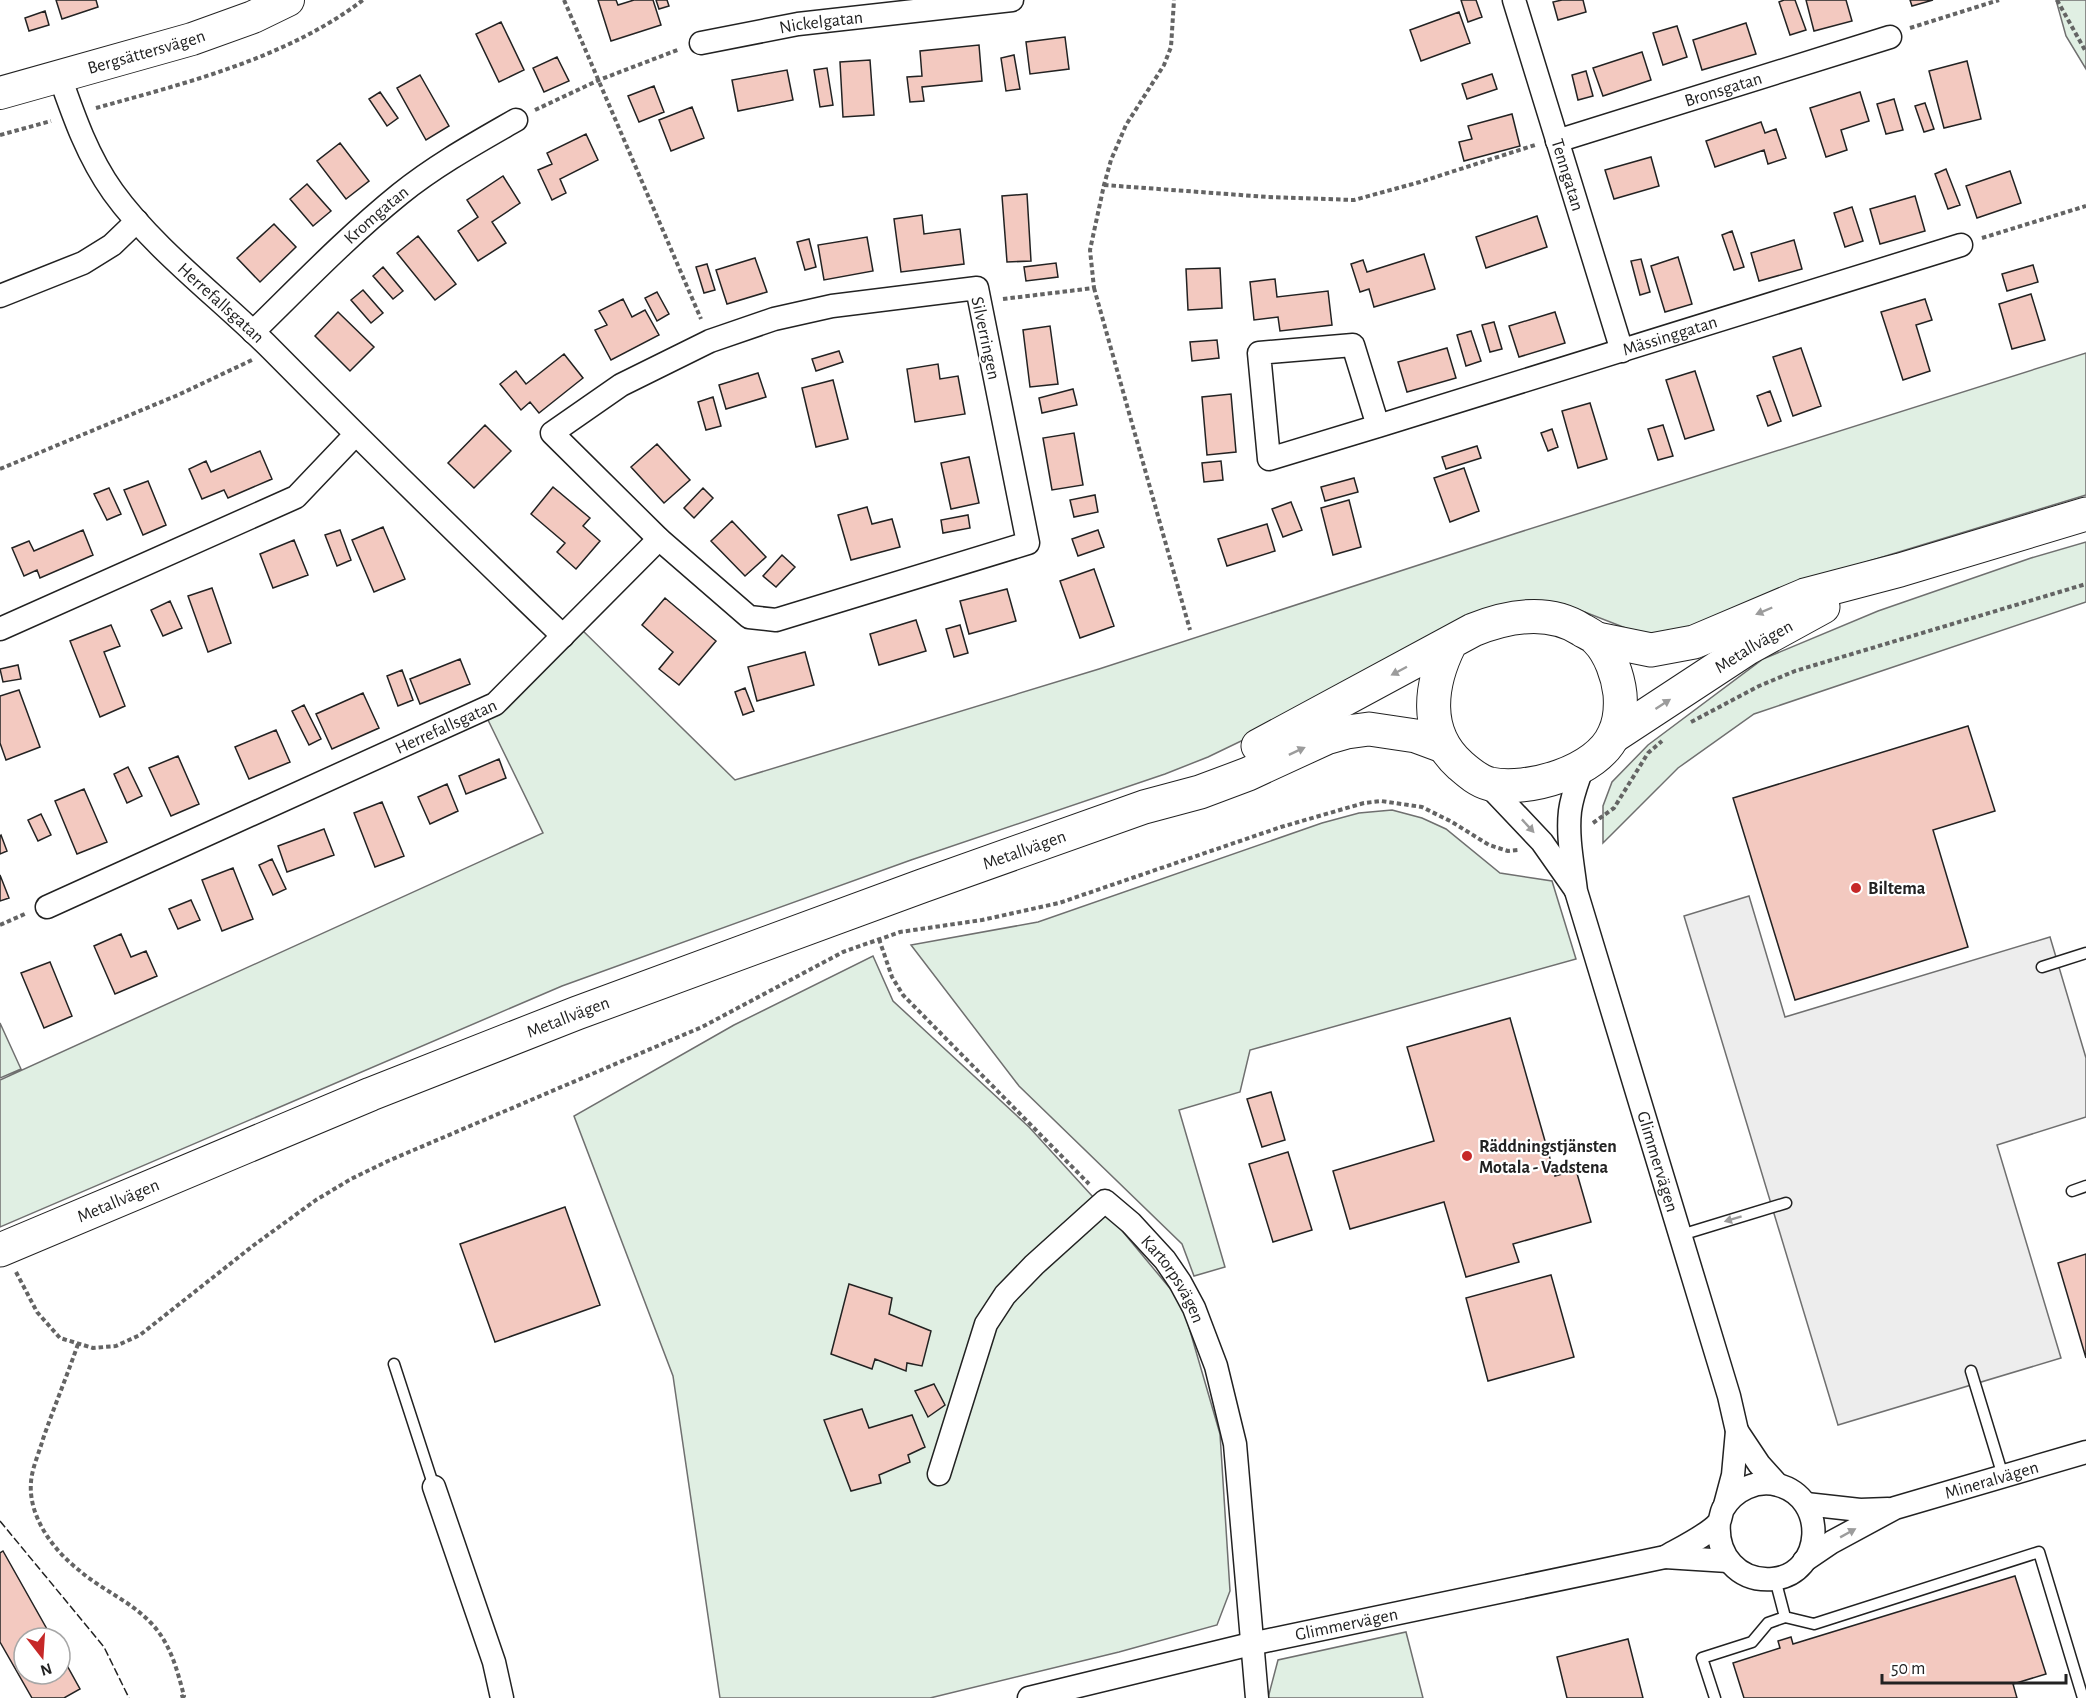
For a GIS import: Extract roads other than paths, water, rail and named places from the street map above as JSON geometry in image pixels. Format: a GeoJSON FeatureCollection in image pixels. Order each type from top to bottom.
{"type":"FeatureCollection","features":[{"type":"Feature","properties":{"kind":"main road","name":"Metallvägen"},"geometry":{"type":"LineString","coordinates":[[1597,639],[1650,650],[1668,649],[1694,642],[1805,595],[1900,570],[2086,514]]}},
{"type":"Feature","properties":{"kind":"main road","name":"Metallvägen"},"geometry":{"type":"LineString","coordinates":[[1614,736],[1748,648],[1816,610],[1900,570]]}},
{"type":"Feature","properties":{"kind":"main road"},"geometry":{"type":"LineString","coordinates":[[1539,616],[1569,623],[1597,639],[1607,654],[1618,684],[1619,719],[1614,736],[1583,766],[1547,781],[1526,785],[1487,784],[1465,769],[1443,746],[1434,721],[1434,693],[1441,662],[1450,644],[1473,630],[1493,622],[1515,617],[1539,616]]}},
{"type":"Feature","properties":{"kind":"main road","name":"Metallvägen"},"geometry":{"type":"LineString","coordinates":[[1144,807],[1450,644]]}},
{"type":"Feature","properties":{"kind":"main road","name":"Metallvägen"},"geometry":{"type":"LineString","coordinates":[[6,1257],[360,1098],[577,1013],[922,886],[1144,807],[1200,792],[1248,774],[1302,748],[1347,732],[1369,729],[1416,736],[1443,746]]}},
{"type":"Feature","properties":{"kind":"street","name":"Bergsättersvägen"},"geometry":{"type":"LineString","coordinates":[[0,93],[225,28],[288,0]]}},
{"type":"Feature","properties":{"kind":"street","name":"Nickelgatan"},"geometry":{"type":"LineString","coordinates":[[701,43],[798,24],[1012,0]]}},
{"type":"Feature","properties":{"kind":"street","name":"Tenngatan"},"geometry":{"type":"LineString","coordinates":[[1514,0],[1622,351]]}},
{"type":"Feature","properties":{"kind":"street","name":"Bronsgatan"},"geometry":{"type":"LineString","coordinates":[[1557,141],[1890,37]]}},
{"type":"Feature","properties":{"kind":"street","name":"Herrefallsgatan"},"geometry":{"type":"LineString","coordinates":[[47,907],[495,704],[562,636],[355,435],[271,349],[137,221],[113,192],[95,163],[73,114],[60,76]]}},
{"type":"Feature","properties":{"kind":"street","name":"Kromgatan"},"geometry":{"type":"LineString","coordinates":[[253,332],[343,243],[401,193],[460,152],[516,120]]}},
{"type":"Feature","properties":{"kind":"street"},"geometry":{"type":"LineString","coordinates":[[0,296],[83,263],[112,245],[137,221]]}},
{"type":"Feature","properties":{"kind":"street","name":"Mässinggatan"},"geometry":{"type":"LineString","coordinates":[[1378,426],[1353,345],[1259,353],[1269,459],[1378,426],[1622,351],[1961,244]]}},
{"type":"Feature","properties":{"kind":"street","name":"Silverringen"},"geometry":{"type":"LineString","coordinates":[[977,288],[1028,543],[776,621],[750,618],[659,538],[552,433],[621,385],[710,341],[774,319],[832,306],[977,288]]}},
{"type":"Feature","properties":{"kind":"street"},"geometry":{"type":"LineString","coordinates":[[0,629],[296,497],[355,435]]}},
{"type":"Feature","properties":{"kind":"street"},"geometry":{"type":"LineString","coordinates":[[562,636],[659,538]]}},
{"type":"Feature","properties":{"kind":"street","name":"Glimmervägen"},"geometry":{"type":"LineString","coordinates":[[1583,766],[1573,795],[1570,831],[1576,891],[1681,1235],[1729,1396],[1737,1431],[1733,1475],[1721,1515],[1719,1543],[1728,1561],[1738,1570],[1749,1576],[1775,1579]]}},
{"type":"Feature","properties":{"kind":"street","name":"Glimmervägen"},"geometry":{"type":"LineString","coordinates":[[1487,784],[1542,842],[1576,891]]}},
{"type":"Feature","properties":{"kind":"street","name":"Kartorpsvägen"},"geometry":{"type":"LineString","coordinates":[[939,1474],[986,1324],[1005,1295],[1034,1265],[1105,1201],[1131,1223],[1165,1260],[1180,1282],[1194,1308],[1216,1366],[1235,1444],[1257,1698]]}},
{"type":"Feature","properties":{"kind":"street","name":"Glimmervägen"},"geometry":{"type":"LineString","coordinates":[[1737,1431],[1759,1464],[1777,1484]]}},
{"type":"Feature","properties":{"kind":"street","name":"Mineralvägen"},"geometry":{"type":"LineString","coordinates":[[1803,1562],[1832,1542],[1895,1509],[2086,1452]]}},
{"type":"Feature","properties":{"kind":"street","name":"Glimmervägen"},"geometry":{"type":"LineString","coordinates":[[1665,1557],[1698,1538],[1721,1515],[1731,1498],[1752,1485],[1777,1484],[1788,1489],[1806,1504]]}},
{"type":"Feature","properties":{"kind":"street"},"geometry":{"type":"LineString","coordinates":[[434,1488],[494,1662],[502,1698]]}},
{"type":"Feature","properties":{"kind":"street"},"geometry":{"type":"LineString","coordinates":[[1775,1579],[1786,1575],[1803,1562],[1810,1551],[1814,1527],[1806,1504]]}},
{"type":"Feature","properties":{"kind":"street","name":"Mineralvägen"},"geometry":{"type":"LineString","coordinates":[[1806,1504],[1860,1510],[1895,1509]]}},
{"type":"Feature","properties":{"kind":"street","name":"Glimmervägen"},"geometry":{"type":"LineString","coordinates":[[1029,1698],[1251,1644],[1665,1557],[1728,1561]]}},
{"type":"Feature","properties":{"kind":"lane"},"geometry":{"type":"LineString","coordinates":[[2042,967],[2086,953]]}},
{"type":"Feature","properties":{"kind":"lane"},"geometry":{"type":"LineString","coordinates":[[2072,1191],[2086,1186]]}},
{"type":"Feature","properties":{"kind":"lane"},"geometry":{"type":"LineString","coordinates":[[1681,1235],[1786,1203]]}},
{"type":"Feature","properties":{"kind":"lane"},"geometry":{"type":"LineString","coordinates":[[394,1364],[434,1488]]}},
{"type":"Feature","properties":{"kind":"lane"},"geometry":{"type":"LineString","coordinates":[[1971,1371],[2003,1476]]}},
{"type":"Feature","properties":{"kind":"lane"},"geometry":{"type":"LineString","coordinates":[[1715,1698],[1702,1658],[1752,1642],[1768,1623],[1785,1617],[1814,1624],[2039,1552],[2083,1698]]}},
{"type":"Feature","properties":{"kind":"lane"},"geometry":{"type":"LineString","coordinates":[[1775,1579],[1785,1617]]}},
{"type":"Feature","properties":{"kind":"place","name":"Biltema"},"geometry":{"type":"Point","coordinates":[1856,888]}},
{"type":"Feature","properties":{"kind":"place","name":"Räddningstjänsten Motala - Vadstena"},"geometry":{"type":"Point","coordinates":[1467,1156]}}]}
